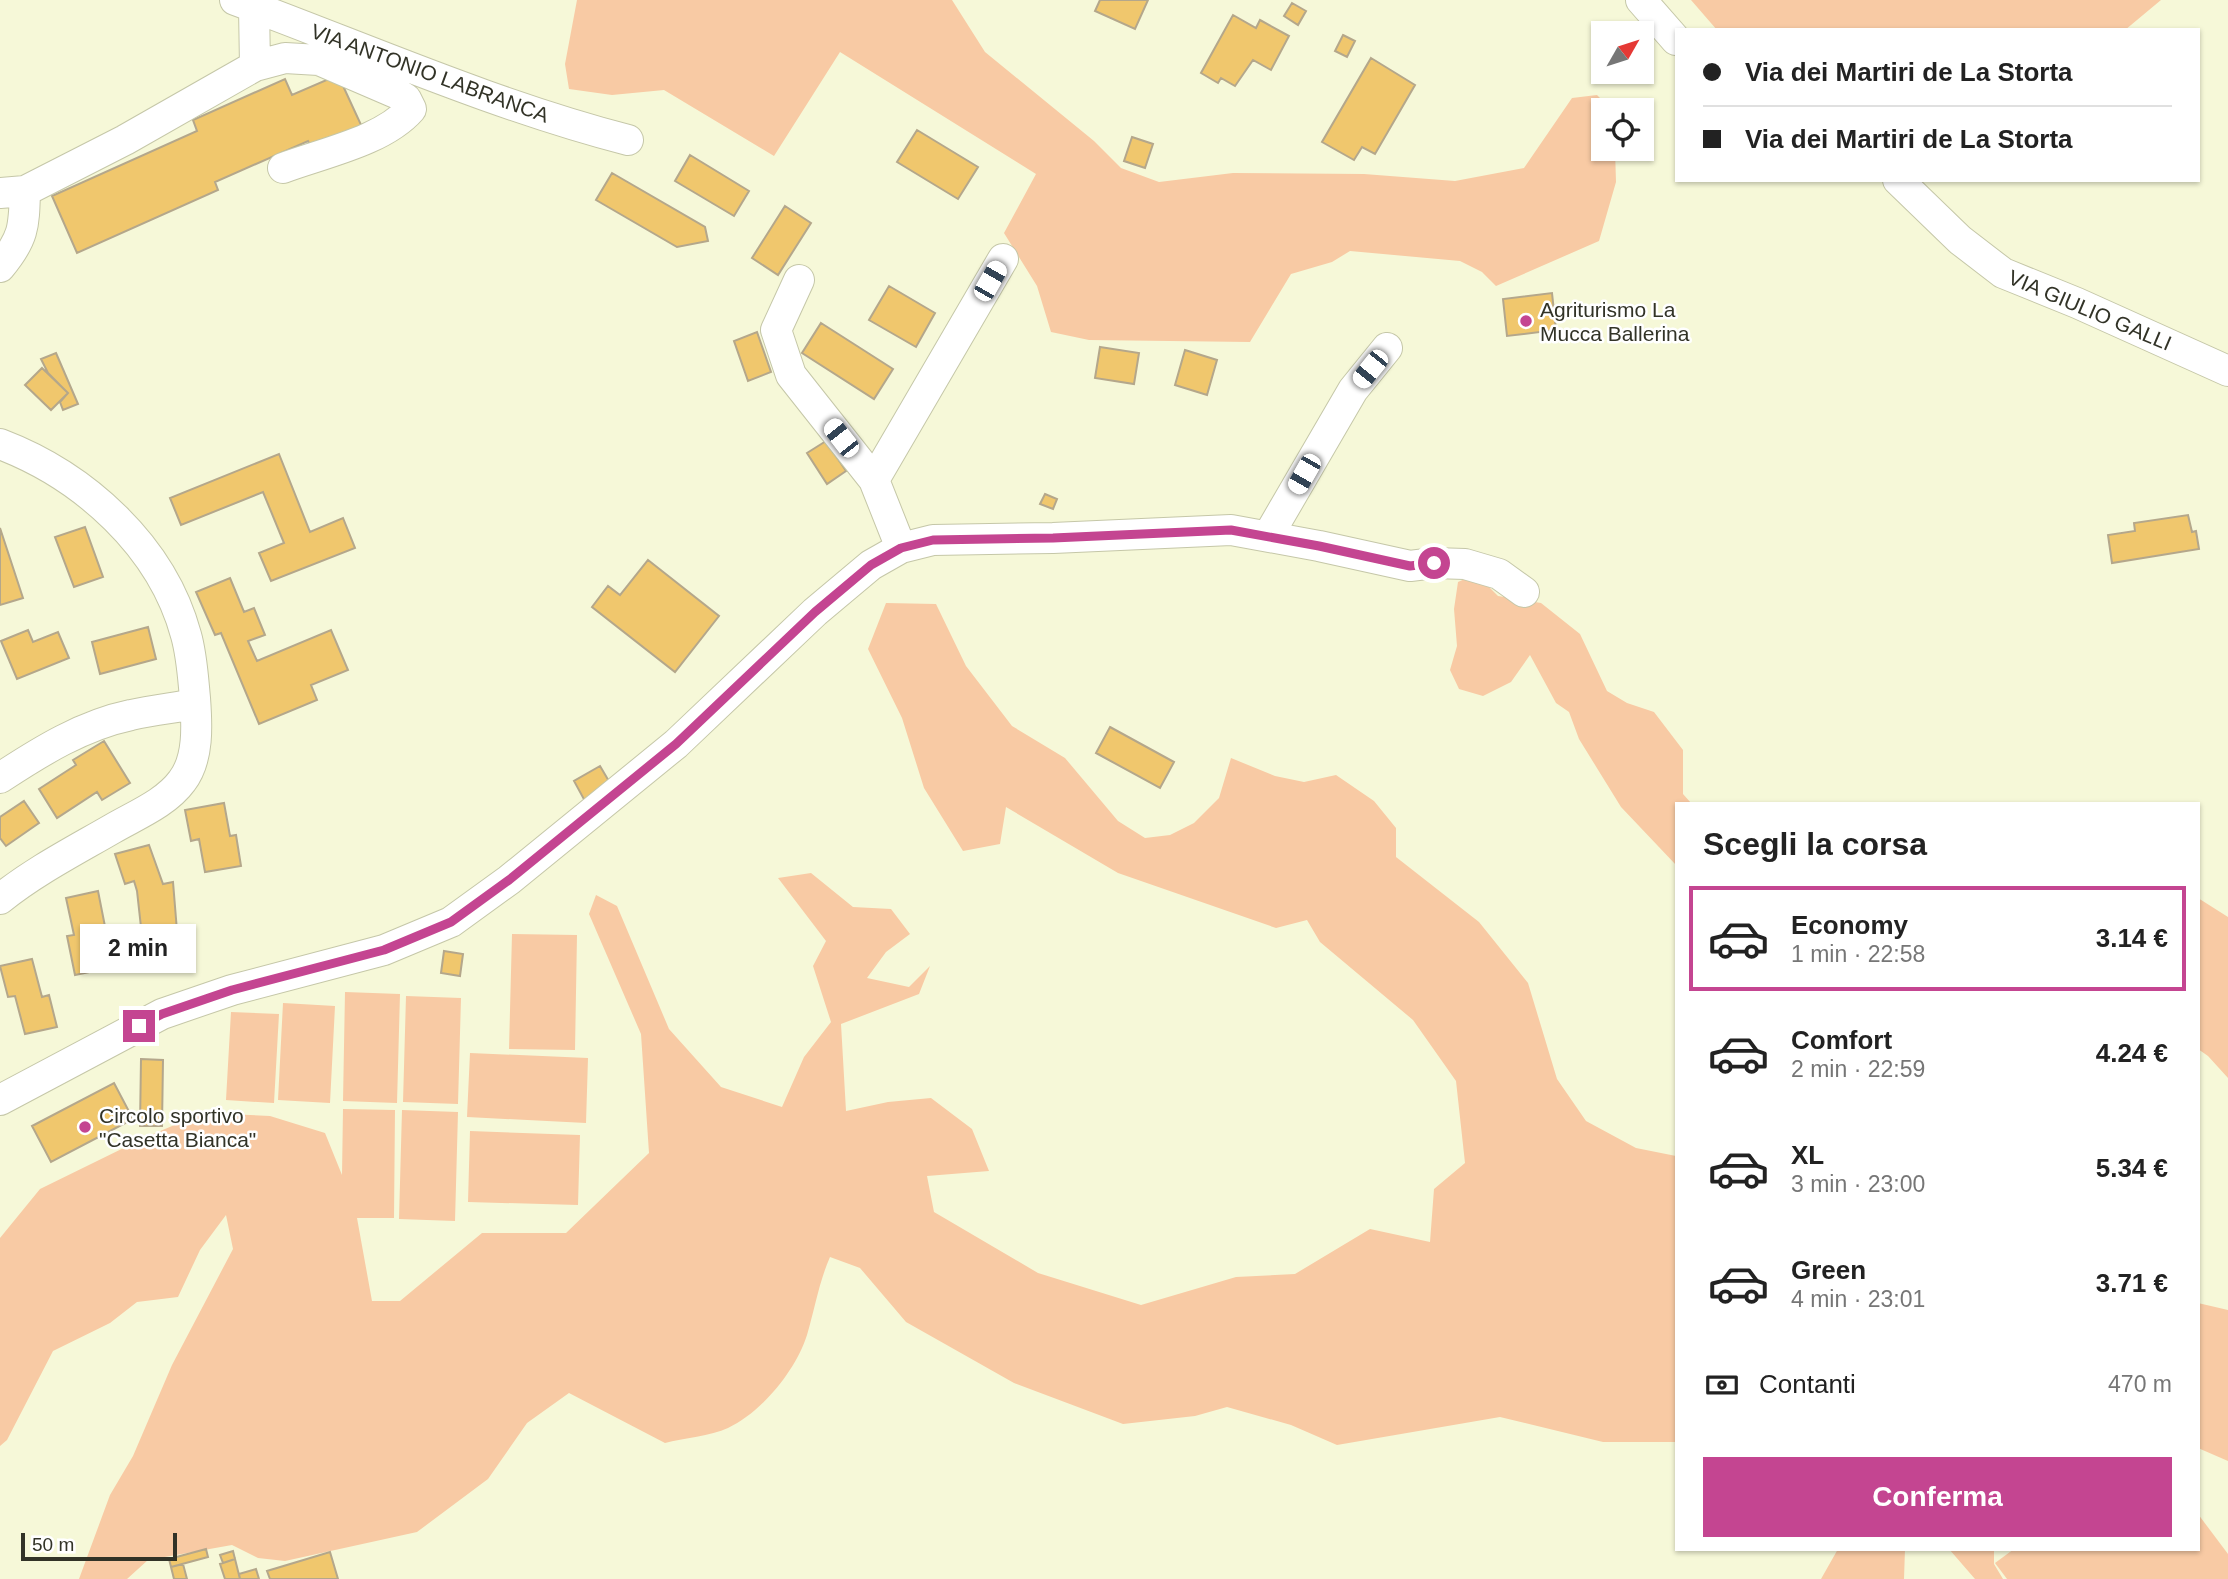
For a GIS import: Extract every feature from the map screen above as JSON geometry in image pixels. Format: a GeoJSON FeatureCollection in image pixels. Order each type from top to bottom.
{"type":"FeatureCollection","features":[{"type":"Feature","properties":{"kind":"street"},"geometry":{"type":"LineString","coordinates":[[1641,0],[1675,39]]}},
{"type":"Feature","properties":{"kind":"street"},"geometry":{"type":"LineString","coordinates":[[244,4],[255,66]]}},
{"type":"Feature","properties":{"kind":"street","name":"VIA ANTONIO LABRANCA"},"geometry":{"type":"LineString","coordinates":[[244,4],[438,78],[584,129],[628,140]]}},
{"type":"Feature","properties":{"kind":"street"},"geometry":{"type":"LineString","coordinates":[[0,267],[13,251],[24,228],[13,192],[125,140],[255,66],[285,58],[319,60],[398,93],[406,99],[411,109],[403,118],[374,135],[283,168]]}},
{"type":"Feature","properties":{"kind":"street","name":"VIA GIULIO GALLI"},"geometry":{"type":"LineString","coordinates":[[1900,182],[1960,240],[2003,273],[2228,371]]}},
{"type":"Feature","properties":{"kind":"street"},"geometry":{"type":"LineString","coordinates":[[874,480],[1003,259]]}},
{"type":"Feature","properties":{"kind":"street"},"geometry":{"type":"LineString","coordinates":[[799,280],[776,330],[791,375],[874,480],[901,548]]}},
{"type":"Feature","properties":{"kind":"street"},"geometry":{"type":"LineString","coordinates":[[1268,536],[1353,390],[1387,348]]}},
{"type":"Feature","properties":{"kind":"street"},"geometry":{"type":"LineString","coordinates":[[0,444],[32,456],[63,475],[117,520],[141,547],[168,588],[180,614],[187,637],[195,704],[194,753],[189,770],[178,785],[142,812],[44,867],[0,899]]}},
{"type":"Feature","properties":{"kind":"street"},"geometry":{"type":"LineString","coordinates":[[0,1100],[162,1014],[232,990],[384,950],[451,922],[509,880],[676,744],[815,612],[871,565],[901,548],[933,540],[1231,530],[1410,566],[1434,563],[1465,564],[1499,574],[1524,592]]}},
{"type":"Feature","properties":{"kind":"street"},"geometry":{"type":"LineString","coordinates":[[0,778],[58,742],[100,724],[131,715],[195,704]]}},
{"type":"Feature","properties":{"kind":"shaded area"},"geometry":{"type":"Polygon","coordinates":[[[577,0],[952,0],[985,52],[1094,141],[1121,168],[1159,182],[1233,173],[1364,174],[1455,181],[1524,168],[1572,98],[1597,95],[1600,98],[1591,98],[1591,161],[1615,161],[1616,182],[1599,241],[1496,286],[1482,272],[1460,261],[1350,251],[1332,262],[1291,274],[1250,342],[1089,340],[1051,332],[1037,286],[1004,233],[1036,174],[840,52],[774,156],[664,90],[612,95],[569,89],[565,64],[577,0]]]}},
{"type":"Feature","properties":{"kind":"shaded area"},"geometry":{"type":"Polygon","coordinates":[[[1691,0],[2161,0],[2127,28],[1715,28],[1691,0]]]}},
{"type":"Feature","properties":{"kind":"shaded area"},"geometry":{"type":"Polygon","coordinates":[[[1476,574],[1498,596],[1541,603],[1580,634],[1607,691],[1627,703],[1654,712],[1683,750],[1683,794],[1690,802],[1675,802],[1675,864],[1621,807],[1579,739],[1569,712],[1556,703],[1530,655],[1511,682],[1483,696],[1459,689],[1450,670],[1457,646],[1454,609],[1458,582],[1476,574]]]}},
{"type":"Feature","properties":{"kind":"shaded area"},"geometry":{"type":"Polygon","coordinates":[[[886,603],[936,604],[966,666],[1012,726],[1065,758],[1118,821],[1145,838],[1170,835],[1194,823],[1219,798],[1231,758],[1275,776],[1304,782],[1336,775],[1374,801],[1396,828],[1396,857],[1479,922],[1528,983],[1557,1079],[1586,1121],[1636,1148],[1675,1156],[1675,1442],[1603,1442],[1500,1417],[1337,1445],[1291,1425],[1227,1407],[1195,1416],[1123,1424],[1014,1383],[906,1322],[860,1268],[830,1257],[807,1335],[795,1362],[765,1401],[728,1428],[665,1443],[569,1393],[527,1423],[488,1479],[417,1532],[285,1561],[258,1558],[232,1545],[148,1560],[127,1579],[79,1579],[110,1495],[133,1456],[172,1365],[233,1249],[226,1215],[200,1250],[178,1297],[137,1302],[110,1323],[53,1351],[7,1440],[0,1446],[0,1238],[40,1189],[146,1137],[203,1113],[270,1116],[325,1133],[342,1175],[343,1109],[395,1110],[394,1218],[357,1218],[372,1301],[400,1301],[482,1233],[566,1233],[649,1153],[641,1034],[589,914],[596,895],[617,906],[669,1029],[721,1087],[782,1107],[804,1057],[831,1022],[813,966],[826,941],[778,878],[811,873],[853,907],[891,909],[910,934],[886,952],[867,978],[909,987],[930,966],[919,994],[841,1024],[846,1111],[888,1102],[931,1098],[972,1129],[989,1171],[927,1176],[934,1212],[1038,1273],[1141,1305],[1236,1277],[1295,1274],[1370,1229],[1430,1242],[1434,1189],[1465,1163],[1456,1081],[1413,1020],[1320,942],[1307,920],[1276,928],[1118,873],[1006,807],[1000,844],[963,851],[924,788],[902,718],[868,649],[886,603]]]}},
{"type":"Feature","properties":{"kind":"shaded area"},"geometry":{"type":"Polygon","coordinates":[[[2200,899],[2228,917],[2228,1078],[2200,1050],[2200,899]]]}},
{"type":"Feature","properties":{"kind":"shaded area"},"geometry":{"type":"Polygon","coordinates":[[[512,934],[577,935],[575,1050],[509,1049],[512,934]]]}},
{"type":"Feature","properties":{"kind":"shaded area"},"geometry":{"type":"Polygon","coordinates":[[[345,992],[400,994],[397,1103],[343,1101],[345,992]]]}},
{"type":"Feature","properties":{"kind":"shaded area"},"geometry":{"type":"Polygon","coordinates":[[[406,996],[461,998],[458,1104],[403,1102],[406,996]]]}},
{"type":"Feature","properties":{"kind":"shaded area"},"geometry":{"type":"Polygon","coordinates":[[[283,1003],[335,1006],[330,1103],[278,1100],[283,1003]]]}},
{"type":"Feature","properties":{"kind":"shaded area"},"geometry":{"type":"Polygon","coordinates":[[[231,1012],[279,1014],[274,1103],[226,1100],[231,1012]]]}},
{"type":"Feature","properties":{"kind":"shaded area"},"geometry":{"type":"Polygon","coordinates":[[[470,1053],[588,1058],[586,1123],[467,1117],[470,1053]]]}},
{"type":"Feature","properties":{"kind":"shaded area"},"geometry":{"type":"Polygon","coordinates":[[[402,1110],[458,1112],[455,1221],[399,1219],[402,1110]]]}},
{"type":"Feature","properties":{"kind":"shaded area"},"geometry":{"type":"Polygon","coordinates":[[[470,1131],[580,1135],[578,1205],[468,1202],[470,1131]]]}},
{"type":"Feature","properties":{"kind":"shaded area"},"geometry":{"type":"Polygon","coordinates":[[[2200,1303],[2228,1310],[2228,1461],[2200,1449],[2200,1303]]]}},
{"type":"Feature","properties":{"kind":"shaded area"},"geometry":{"type":"Polygon","coordinates":[[[2200,1517],[2228,1554],[2228,1579],[2007,1579],[1995,1563],[2011,1551],[2200,1551],[2200,1517]]]}},
{"type":"Feature","properties":{"kind":"shaded area"},"geometry":{"type":"Polygon","coordinates":[[[1837,1551],[1905,1551],[1904,1579],[1821,1579],[1837,1551]]]}},
{"type":"Feature","properties":{"kind":"shaded area"},"geometry":{"type":"Polygon","coordinates":[[[1951,1551],[1994,1551],[1994,1564],[2003,1579],[1975,1579],[1951,1551]]]}},
{"type":"Feature","properties":{"kind":"building"},"geometry":{"type":"Polygon","coordinates":[[[1100,0],[1148,0],[1135,29],[1095,11],[1100,0]]]}},
{"type":"Feature","properties":{"kind":"building"},"geometry":{"type":"Polygon","coordinates":[[[1292,3],[1306,11],[1298,25],[1284,16],[1292,3]]]}},
{"type":"Feature","properties":{"kind":"building"},"geometry":{"type":"Polygon","coordinates":[[[1233,15],[1256,28],[1260,20],[1289,36],[1271,70],[1253,60],[1235,86],[1221,78],[1218,83],[1201,73],[1233,15]]]}},
{"type":"Feature","properties":{"kind":"building"},"geometry":{"type":"Polygon","coordinates":[[[1343,35],[1355,41],[1347,57],[1335,51],[1343,35]]]}},
{"type":"Feature","properties":{"kind":"building"},"geometry":{"type":"Polygon","coordinates":[[[1371,58],[1415,85],[1375,154],[1362,147],[1354,160],[1322,142],[1371,58]]]}},
{"type":"Feature","properties":{"kind":"building"},"geometry":{"type":"Polygon","coordinates":[[[338,75],[362,127],[312,149],[308,141],[215,182],[218,190],[77,253],[52,196],[197,131],[193,120],[285,79],[292,95],[338,75]]]}},
{"type":"Feature","properties":{"kind":"building"},"geometry":{"type":"Polygon","coordinates":[[[917,130],[978,167],[958,199],[897,162],[917,130]]]}},
{"type":"Feature","properties":{"kind":"building"},"geometry":{"type":"Polygon","coordinates":[[[1132,137],[1153,144],[1145,168],[1124,161],[1132,137]]]}},
{"type":"Feature","properties":{"kind":"building"},"geometry":{"type":"Polygon","coordinates":[[[690,155],[749,191],[734,216],[675,181],[690,155]]]}},
{"type":"Feature","properties":{"kind":"building"},"geometry":{"type":"Polygon","coordinates":[[[612,173],[705,227],[708,241],[677,247],[596,200],[612,173]]]}},
{"type":"Feature","properties":{"kind":"building"},"geometry":{"type":"Polygon","coordinates":[[[785,206],[811,223],[778,275],[752,258],[785,206]]]}},
{"type":"Feature","properties":{"kind":"building"},"geometry":{"type":"Polygon","coordinates":[[[889,286],[935,313],[916,347],[869,320],[889,286]]]}},
{"type":"Feature","properties":{"kind":"building"},"geometry":{"type":"Polygon","coordinates":[[[1552,293],[1556,330],[1507,336],[1503,299],[1552,293]]]}},
{"type":"Feature","properties":{"kind":"building"},"geometry":{"type":"Polygon","coordinates":[[[821,323],[893,369],[874,399],[802,353],[821,323]]]}},
{"type":"Feature","properties":{"kind":"building"},"geometry":{"type":"Polygon","coordinates":[[[757,332],[771,372],[748,381],[734,341],[757,332]]]}},
{"type":"Feature","properties":{"kind":"building"},"geometry":{"type":"Polygon","coordinates":[[[1100,347],[1139,353],[1134,384],[1095,378],[1100,347]]]}},
{"type":"Feature","properties":{"kind":"building"},"geometry":{"type":"Polygon","coordinates":[[[1185,350],[1217,360],[1207,395],[1175,385],[1185,350]]]}},
{"type":"Feature","properties":{"kind":"building"},"geometry":{"type":"Polygon","coordinates":[[[56,353],[78,404],[63,410],[60,402],[68,393],[48,373],[41,359],[56,353]]]}},
{"type":"Feature","properties":{"kind":"building"},"geometry":{"type":"Polygon","coordinates":[[[42,368],[68,393],[51,410],[25,385],[42,368]]]}},
{"type":"Feature","properties":{"kind":"building"},"geometry":{"type":"Polygon","coordinates":[[[826,441],[846,471],[827,484],[807,453],[826,441]]]}},
{"type":"Feature","properties":{"kind":"building"},"geometry":{"type":"Polygon","coordinates":[[[279,454],[310,532],[343,518],[355,548],[271,581],[259,553],[284,543],[263,492],[181,525],[170,498],[279,454]]]}},
{"type":"Feature","properties":{"kind":"building"},"geometry":{"type":"Polygon","coordinates":[[[1045,494],[1057,499],[1053,509],[1040,504],[1045,494]]]}},
{"type":"Feature","properties":{"kind":"building"},"geometry":{"type":"Polygon","coordinates":[[[2188,515],[2192,532],[2196,531],[2199,549],[2112,563],[2108,535],[2135,531],[2134,523],[2188,515]]]}},
{"type":"Feature","properties":{"kind":"building"},"geometry":{"type":"Polygon","coordinates":[[[85,527],[103,577],[74,587],[55,537],[85,527]]]}},
{"type":"Feature","properties":{"kind":"building"},"geometry":{"type":"Polygon","coordinates":[[[0,528],[23,598],[0,605],[0,528]]]}},
{"type":"Feature","properties":{"kind":"building"},"geometry":{"type":"Polygon","coordinates":[[[648,560],[719,616],[675,672],[592,607],[608,586],[620,595],[648,560]]]}},
{"type":"Feature","properties":{"kind":"building"},"geometry":{"type":"Polygon","coordinates":[[[230,578],[244,612],[254,608],[265,635],[248,641],[257,661],[331,630],[348,670],[311,685],[317,700],[259,724],[221,633],[215,635],[196,592],[230,578]]]}},
{"type":"Feature","properties":{"kind":"building"},"geometry":{"type":"Polygon","coordinates":[[[148,627],[156,659],[100,674],[92,642],[148,627]]]}},
{"type":"Feature","properties":{"kind":"building"},"geometry":{"type":"Polygon","coordinates":[[[28,630],[33,642],[58,632],[69,658],[17,679],[1,641],[28,630]]]}},
{"type":"Feature","properties":{"kind":"building"},"geometry":{"type":"Polygon","coordinates":[[[1110,727],[1174,762],[1160,788],[1096,753],[1110,727]]]}},
{"type":"Feature","properties":{"kind":"building"},"geometry":{"type":"Polygon","coordinates":[[[104,741],[130,783],[102,800],[97,792],[57,818],[39,789],[76,765],[73,760],[104,741]]]}},
{"type":"Feature","properties":{"kind":"building"},"geometry":{"type":"Polygon","coordinates":[[[600,766],[613,788],[586,803],[574,781],[600,766]]]}},
{"type":"Feature","properties":{"kind":"building"},"geometry":{"type":"Polygon","coordinates":[[[24,801],[39,823],[6,846],[0,838],[0,817],[24,801]]]}},
{"type":"Feature","properties":{"kind":"building"},"geometry":{"type":"Polygon","coordinates":[[[224,803],[230,836],[236,835],[241,866],[205,872],[199,839],[191,841],[185,810],[224,803]]]}},
{"type":"Feature","properties":{"kind":"building"},"geometry":{"type":"Polygon","coordinates":[[[149,845],[163,884],[173,882],[177,931],[142,936],[134,881],[125,884],[115,854],[149,845]]]}},
{"type":"Feature","properties":{"kind":"building"},"geometry":{"type":"Polygon","coordinates":[[[98,891],[113,967],[75,975],[67,936],[74,935],[66,898],[98,891]]]}},
{"type":"Feature","properties":{"kind":"building"},"geometry":{"type":"Polygon","coordinates":[[[444,951],[463,954],[460,976],[441,973],[444,951]]]}},
{"type":"Feature","properties":{"kind":"building"},"geometry":{"type":"Polygon","coordinates":[[[32,959],[42,997],[49,995],[57,1027],[25,1034],[15,996],[8,997],[0,966],[32,959]]]}},
{"type":"Feature","properties":{"kind":"building"},"geometry":{"type":"Polygon","coordinates":[[[141,1059],[163,1060],[162,1126],[140,1126],[141,1059]]]}},
{"type":"Feature","properties":{"kind":"building"},"geometry":{"type":"Polygon","coordinates":[[[114,1083],[133,1119],[51,1162],[32,1126],[114,1083]]]}},
{"type":"Feature","properties":{"kind":"building"},"geometry":{"type":"Polygon","coordinates":[[[206,1549],[208,1557],[171,1567],[169,1559],[206,1549]]]}},
{"type":"Feature","properties":{"kind":"building"},"geometry":{"type":"Polygon","coordinates":[[[233,1551],[235,1559],[223,1563],[220,1555],[233,1551]]]}},
{"type":"Feature","properties":{"kind":"building"},"geometry":{"type":"Polygon","coordinates":[[[330,1552],[338,1579],[270,1579],[267,1571],[330,1552]]]}},
{"type":"Feature","properties":{"kind":"building"},"geometry":{"type":"Polygon","coordinates":[[[235,1559],[240,1579],[225,1579],[220,1564],[235,1559]]]}},
{"type":"Feature","properties":{"kind":"building"},"geometry":{"type":"Polygon","coordinates":[[[183,1564],[187,1579],[174,1579],[171,1567],[183,1564]]]}},
{"type":"Feature","properties":{"kind":"building"},"geometry":{"type":"Polygon","coordinates":[[[256,1569],[259,1579],[240,1579],[239,1574],[256,1569]]]}},
{"type":"Feature","properties":{"kind":"place","name":"Agriturismo La Mucca Ballerina"},"geometry":{"type":"Point","coordinates":[1526,321]}},
{"type":"Feature","properties":{"kind":"place","name":"Circolo sportivo \"Casetta Bianca\""},"geometry":{"type":"Point","coordinates":[85,1127]}},
{"type":"Feature","properties":{"kind":"route"},"geometry":{"type":"LineString","coordinates":[[139,1026],[162,1014],[232,990],[384,950],[451,922],[509,880],[676,744],[815,612],[871,565],[901,548],[933,540],[1231,530],[1319,546],[1385,562],[1410,566],[1434,563]]}}]}
